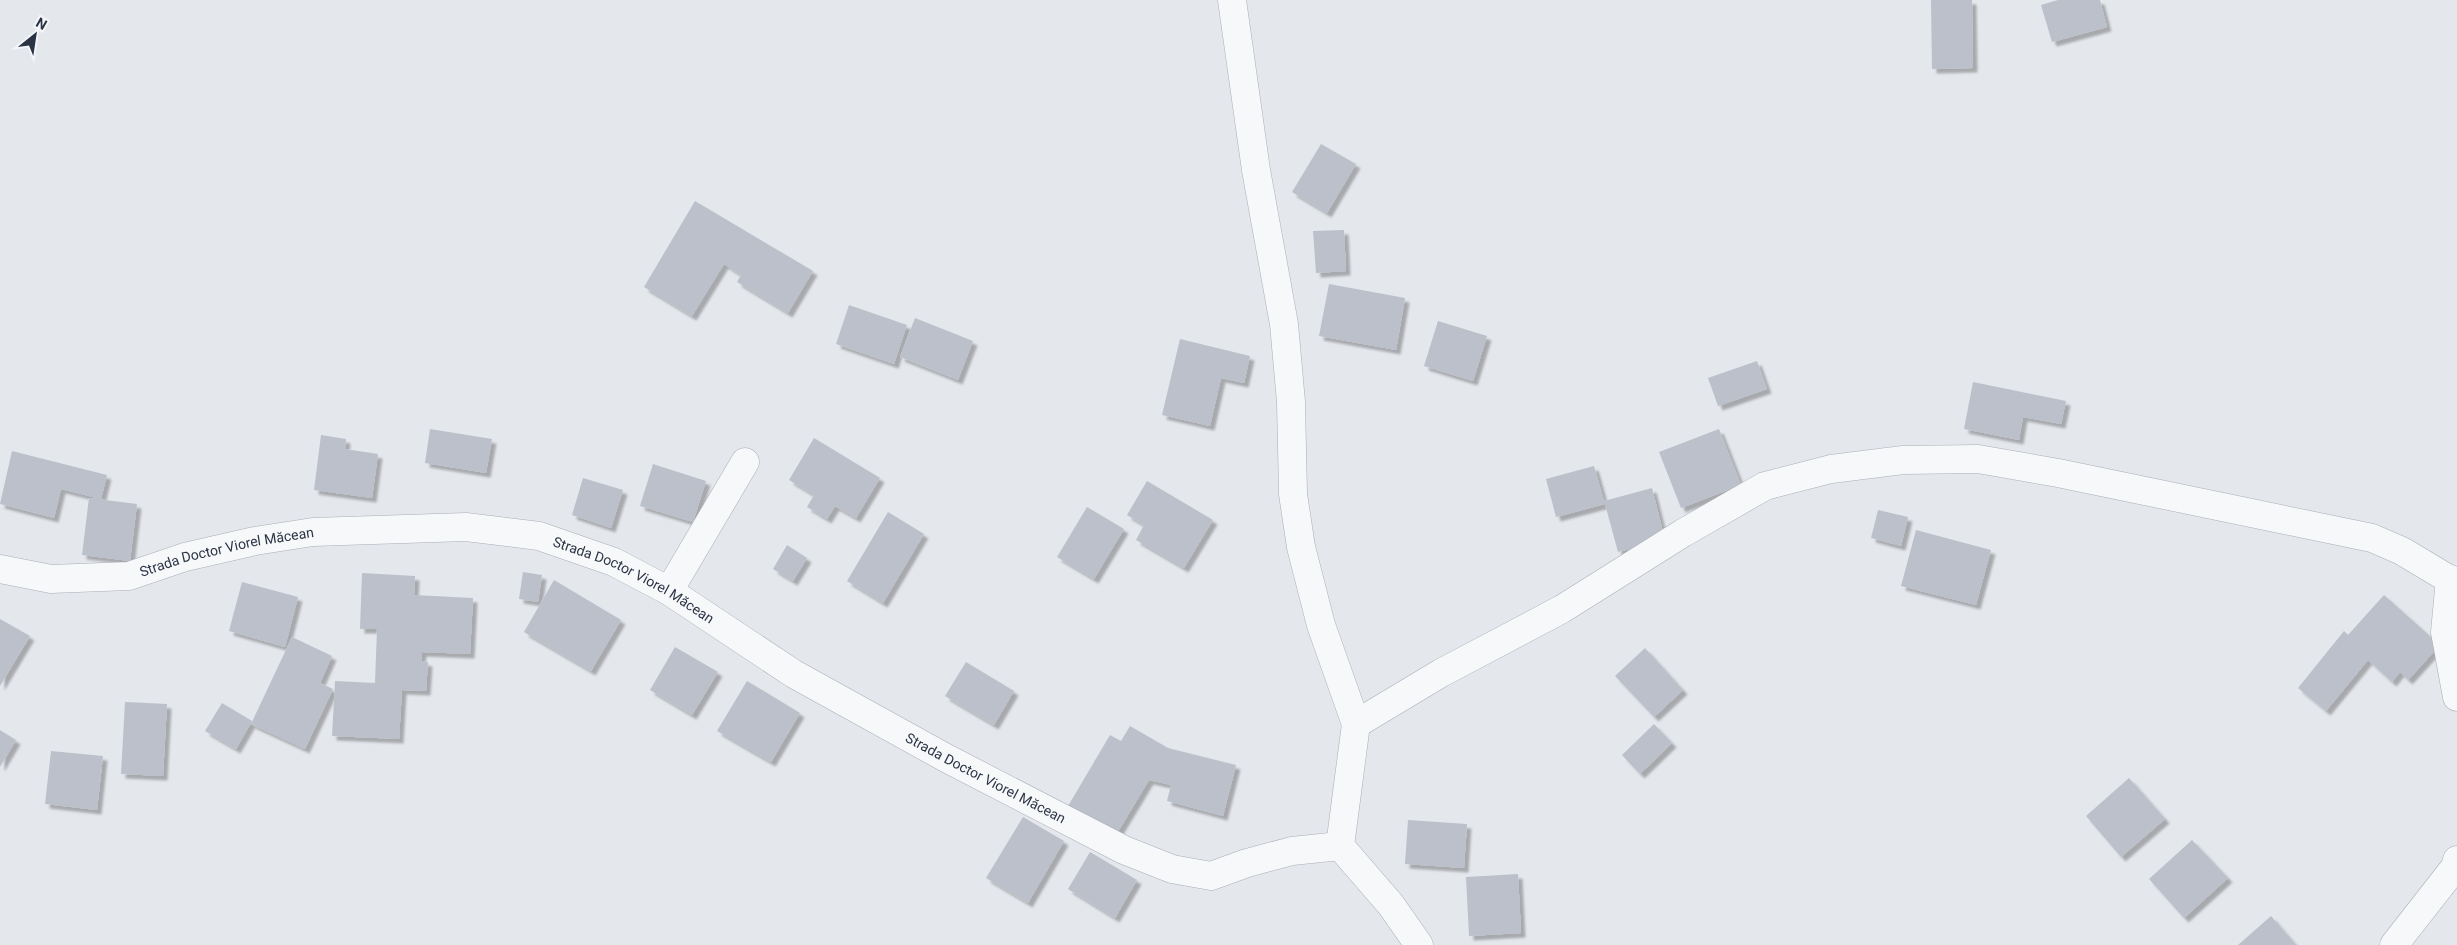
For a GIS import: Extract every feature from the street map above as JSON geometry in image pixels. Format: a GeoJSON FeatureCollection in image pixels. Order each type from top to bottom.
{"type":"FeatureCollection","features":[{"type":"Feature","properties":{"kind":"street"},"geometry":{"type":"LineString","coordinates":[[1232,0],[1256,170],[1284,324],[1291,402],[1294,494],[1301,547],[1321,625],[1356,724],[1340,846],[1391,905],[1419,945]]}},
{"type":"Feature","properties":{"kind":"street"},"geometry":{"type":"LineString","coordinates":[[1356,724],[1441,673],[1562,609],[1683,533],[1765,486],[1831,469],[1903,460],[1978,459],[2067,475],[2372,538],[2402,551],[2454,581],[2445,632],[2457,697]]}},
{"type":"Feature","properties":{"kind":"street"},"geometry":{"type":"LineString","coordinates":[[669,591],[745,462]]}},
{"type":"Feature","properties":{"kind":"street","name":"Strada Doctor Viorel Măcean"},"geometry":{"type":"LineString","coordinates":[[0,569],[51,579],[129,576],[185,557],[255,541],[313,532],[466,527],[539,536],[614,562],[669,591],[794,674],[1012,793],[1124,850],[1172,869],[1211,876],[1247,863],[1292,851],[1340,846]]}},
{"type":"Feature","properties":{"kind":"street"},"geometry":{"type":"LineString","coordinates":[[2394,945],[2455,866],[2457,860]]}},
{"type":"Feature","properties":{"kind":"building"},"geometry":{"type":"Polygon","coordinates":[[[1931,0],[1972,0],[1973,68],[1932,69],[1931,0]]]}},
{"type":"Feature","properties":{"kind":"building"},"geometry":{"type":"Polygon","coordinates":[[[2058,0],[2100,0],[2107,27],[2052,42],[2041,5],[2058,0]]]}},
{"type":"Feature","properties":{"kind":"building"},"geometry":{"type":"Polygon","coordinates":[[[1321,144],[1356,164],[1327,213],[1292,192],[1321,144]]]}},
{"type":"Feature","properties":{"kind":"building"},"geometry":{"type":"Polygon","coordinates":[[[695,201],[813,271],[788,313],[737,282],[741,275],[724,264],[692,316],[644,287],[695,201]]]}},
{"type":"Feature","properties":{"kind":"building"},"geometry":{"type":"Polygon","coordinates":[[[1344,230],[1346,271],[1316,273],[1313,231],[1344,230]]]}},
{"type":"Feature","properties":{"kind":"building"},"geometry":{"type":"Polygon","coordinates":[[[1329,284],[1405,298],[1396,350],[1319,336],[1329,284]]]}},
{"type":"Feature","properties":{"kind":"building"},"geometry":{"type":"Polygon","coordinates":[[[849,305],[907,325],[894,364],[836,344],[849,305]]]}},
{"type":"Feature","properties":{"kind":"building"},"geometry":{"type":"Polygon","coordinates":[[[915,318],[973,341],[958,380],[900,357],[915,318]]]}},
{"type":"Feature","properties":{"kind":"building"},"geometry":{"type":"Polygon","coordinates":[[[1438,321],[1487,336],[1473,381],[1424,366],[1438,321]]]}},
{"type":"Feature","properties":{"kind":"building"},"geometry":{"type":"Polygon","coordinates":[[[1180,339],[1250,356],[1244,383],[1221,378],[1210,426],[1162,415],[1180,339]]]}},
{"type":"Feature","properties":{"kind":"building"},"geometry":{"type":"Polygon","coordinates":[[[1757,361],[1767,389],[1718,406],[1708,378],[1757,361]]]}},
{"type":"Feature","properties":{"kind":"building"},"geometry":{"type":"Polygon","coordinates":[[[1973,382],[2066,401],[2061,424],[2023,417],[2019,440],[1964,429],[1973,382]]]}},
{"type":"Feature","properties":{"kind":"building"},"geometry":{"type":"Polygon","coordinates":[[[430,429],[492,439],[486,473],[425,463],[430,429]]]}},
{"type":"Feature","properties":{"kind":"building"},"geometry":{"type":"Polygon","coordinates":[[[1719,429],[1741,485],[1681,508],[1659,452],[1719,429]]]}},
{"type":"Feature","properties":{"kind":"building"},"geometry":{"type":"Polygon","coordinates":[[[321,435],[346,439],[345,449],[378,454],[372,498],[314,490],[321,435]]]}},
{"type":"Feature","properties":{"kind":"building"},"geometry":{"type":"Polygon","coordinates":[[[814,438],[880,478],[856,518],[835,506],[827,519],[807,507],[814,495],[789,480],[814,438]]]}},
{"type":"Feature","properties":{"kind":"building"},"geometry":{"type":"Polygon","coordinates":[[[12,451],[107,475],[101,499],[61,489],[54,518],[0,504],[12,451]]]}},
{"type":"Feature","properties":{"kind":"building"},"geometry":{"type":"Polygon","coordinates":[[[653,464],[706,481],[693,522],[640,506],[653,464]]]}},
{"type":"Feature","properties":{"kind":"building"},"geometry":{"type":"Polygon","coordinates":[[[1594,466],[1604,501],[1652,488],[1665,540],[1618,552],[1605,504],[1556,517],[1546,479],[1594,466]]]}},
{"type":"Feature","properties":{"kind":"building"},"geometry":{"type":"Polygon","coordinates":[[[583,478],[623,490],[611,528],[572,515],[583,478]]]}},
{"type":"Feature","properties":{"kind":"building"},"geometry":{"type":"Polygon","coordinates":[[[1147,481],[1213,520],[1184,568],[1136,540],[1144,525],[1127,515],[1147,481]]]}},
{"type":"Feature","properties":{"kind":"building"},"geometry":{"type":"Polygon","coordinates":[[[89,498],[137,504],[130,561],[82,555],[89,498]]]}},
{"type":"Feature","properties":{"kind":"building"},"geometry":{"type":"Polygon","coordinates":[[[1087,507],[1124,529],[1094,579],[1057,557],[1087,507]]]}},
{"type":"Feature","properties":{"kind":"building"},"geometry":{"type":"Polygon","coordinates":[[[1878,510],[1908,517],[1901,546],[1871,538],[1878,510]]]}},
{"type":"Feature","properties":{"kind":"building"},"geometry":{"type":"Polygon","coordinates":[[[888,512],[924,534],[883,603],[847,581],[888,512]]]}},
{"type":"Feature","properties":{"kind":"building"},"geometry":{"type":"Polygon","coordinates":[[[1916,530],[1991,550],[1976,605],[1901,586],[1916,530]]]}},
{"type":"Feature","properties":{"kind":"building"},"geometry":{"type":"Polygon","coordinates":[[[787,545],[807,558],[793,581],[773,569],[787,545]]]}},
{"type":"Feature","properties":{"kind":"building"},"geometry":{"type":"Polygon","coordinates":[[[523,572],[542,575],[538,602],[519,599],[523,572]]]}},
{"type":"Feature","properties":{"kind":"building"},"geometry":{"type":"Polygon","coordinates":[[[362,573],[415,576],[414,595],[473,598],[470,654],[422,652],[421,661],[428,662],[426,691],[402,690],[399,739],[332,736],[335,681],[375,683],[377,629],[360,629],[362,573]]]}},
{"type":"Feature","properties":{"kind":"building"},"geometry":{"type":"Polygon","coordinates":[[[554,580],[621,620],[591,671],[524,632],[554,580]]]}},
{"type":"Feature","properties":{"kind":"building"},"geometry":{"type":"Polygon","coordinates":[[[242,582],[298,597],[285,647],[229,631],[242,582]]]}},
{"type":"Feature","properties":{"kind":"building"},"geometry":{"type":"Polygon","coordinates":[[[2384,595],[2440,645],[2408,680],[2400,672],[2392,682],[2368,660],[2326,711],[2298,688],[2344,631],[2348,635],[2384,595]]]}},
{"type":"Feature","properties":{"kind":"building"},"geometry":{"type":"Polygon","coordinates":[[[0,619],[30,636],[0,686],[0,619]]]}},
{"type":"Feature","properties":{"kind":"building"},"geometry":{"type":"Polygon","coordinates":[[[292,637],[332,656],[320,683],[333,689],[305,749],[251,724],[292,637]]]}},
{"type":"Feature","properties":{"kind":"building"},"geometry":{"type":"Polygon","coordinates":[[[675,647],[718,672],[692,715],[650,690],[675,647]]]}},
{"type":"Feature","properties":{"kind":"building"},"geometry":{"type":"Polygon","coordinates":[[[1645,648],[1683,690],[1654,717],[1615,676],[1645,648]]]}},
{"type":"Feature","properties":{"kind":"building"},"geometry":{"type":"Polygon","coordinates":[[[966,662],[1014,691],[994,725],[945,696],[966,662]]]}},
{"type":"Feature","properties":{"kind":"building"},"geometry":{"type":"Polygon","coordinates":[[[747,681],[800,713],[771,762],[717,731],[747,681]]]}},
{"type":"Feature","properties":{"kind":"building"},"geometry":{"type":"Polygon","coordinates":[[[125,702],[167,704],[163,776],[121,774],[125,702]]]}},
{"type":"Feature","properties":{"kind":"building"},"geometry":{"type":"Polygon","coordinates":[[[222,703],[252,721],[236,749],[205,731],[222,703]]]}},
{"type":"Feature","properties":{"kind":"building"},"geometry":{"type":"Polygon","coordinates":[[[1654,724],[1672,743],[1640,774],[1622,755],[1654,724]]]}},
{"type":"Feature","properties":{"kind":"building"},"geometry":{"type":"Polygon","coordinates":[[[1130,726],[1168,748],[1236,765],[1223,816],[1167,801],[1171,785],[1149,780],[1116,835],[1068,806],[1110,735],[1121,741],[1130,726]]]}},
{"type":"Feature","properties":{"kind":"building"},"geometry":{"type":"Polygon","coordinates":[[[0,730],[16,740],[0,767],[0,730]]]}},
{"type":"Feature","properties":{"kind":"building"},"geometry":{"type":"Polygon","coordinates":[[[51,751],[103,756],[97,810],[45,804],[51,751]]]}},
{"type":"Feature","properties":{"kind":"building"},"geometry":{"type":"Polygon","coordinates":[[[2129,778],[2165,819],[2121,857],[2086,816],[2129,778]]]}},
{"type":"Feature","properties":{"kind":"building"},"geometry":{"type":"Polygon","coordinates":[[[1023,817],[1064,841],[1028,903],[986,878],[1023,817]]]}},
{"type":"Feature","properties":{"kind":"building"},"geometry":{"type":"Polygon","coordinates":[[[1408,820],[1467,824],[1464,868],[1405,864],[1408,820]]]}},
{"type":"Feature","properties":{"kind":"building"},"geometry":{"type":"Polygon","coordinates":[[[2192,840],[2228,878],[2184,918],[2149,879],[2192,840]]]}},
{"type":"Feature","properties":{"kind":"building"},"geometry":{"type":"Polygon","coordinates":[[[1090,852],[1137,880],[1115,918],[1068,889],[1090,852]]]}},
{"type":"Feature","properties":{"kind":"building"},"geometry":{"type":"Polygon","coordinates":[[[1518,874],[1521,933],[1469,936],[1466,877],[1518,874]]]}},
{"type":"Feature","properties":{"kind":"building"},"geometry":{"type":"Polygon","coordinates":[[[2271,916],[2296,945],[2238,945],[2271,916]]]}}]}
